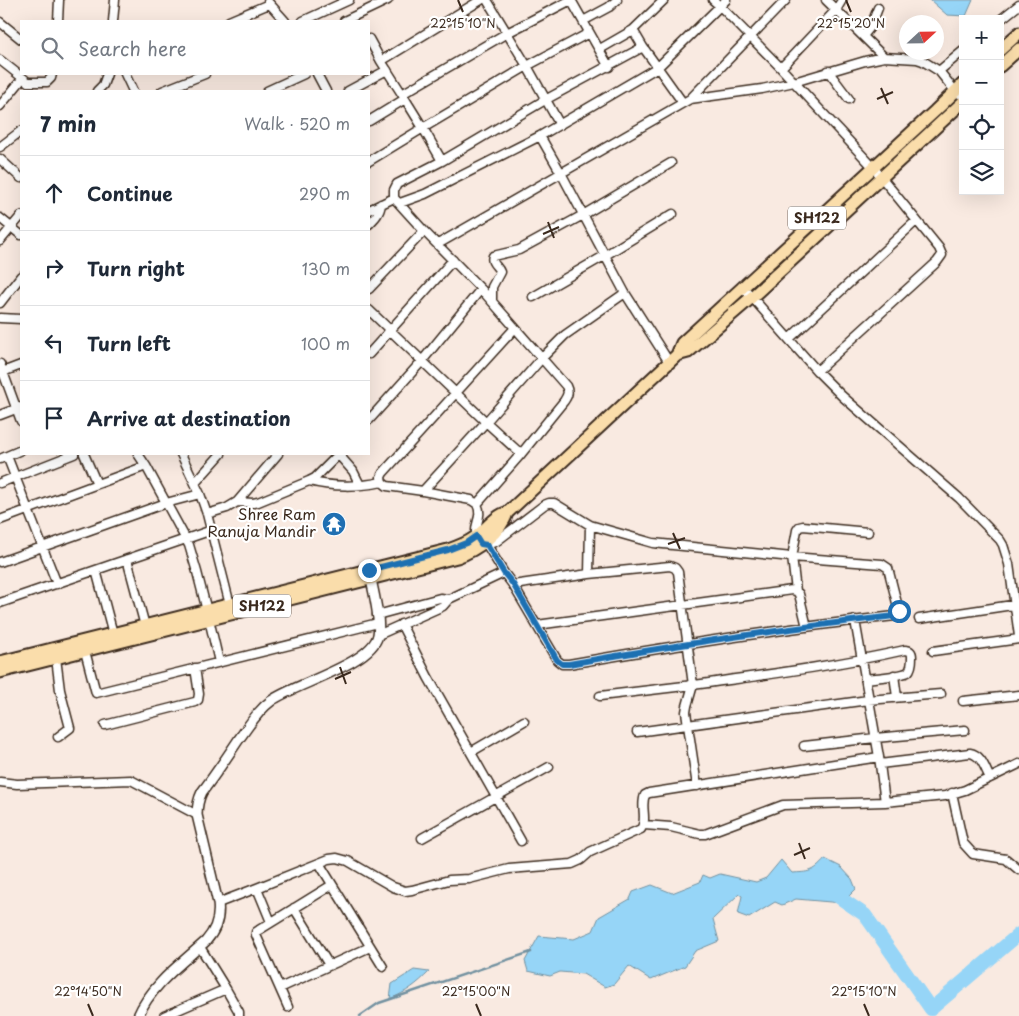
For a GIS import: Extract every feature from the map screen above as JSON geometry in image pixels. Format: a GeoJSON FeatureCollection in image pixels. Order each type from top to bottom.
{"type":"FeatureCollection","features":[{"type":"Feature","properties":{"kind":"main road"},"geometry":{"type":"LineString","coordinates":[[1004,46],[1019,33]]}},
{"type":"Feature","properties":{"kind":"main road"},"geometry":{"type":"LineString","coordinates":[[1004,62],[1019,49]]}},
{"type":"Feature","properties":{"kind":"main road","name":"SH122"},"geometry":{"type":"LineString","coordinates":[[0,662],[56,658],[231,609],[370,574],[457,557],[467,553],[491,536],[504,521],[507,513],[673,358],[682,343],[742,286],[959,91]]}},
{"type":"Feature","properties":{"kind":"main road","name":"SH122"},"geometry":{"type":"LineString","coordinates":[[673,358],[688,352],[752,298],[960,105]]}},
{"type":"Feature","properties":{"kind":"main road","name":"SH122"},"geometry":{"type":"LineString","coordinates":[[0,672],[25,661],[113,634],[145,626],[208,615]]}},
{"type":"Feature","properties":{"kind":"street"},"geometry":{"type":"LineString","coordinates":[[58,20],[59,0]]}},
{"type":"Feature","properties":{"kind":"street"},"geometry":{"type":"LineString","coordinates":[[113,20],[115,0]]}},
{"type":"Feature","properties":{"kind":"street"},"geometry":{"type":"LineString","coordinates":[[305,20],[349,0]]}},
{"type":"Feature","properties":{"kind":"street"},"geometry":{"type":"LineString","coordinates":[[360,18],[388,0]]}},
{"type":"Feature","properties":{"kind":"street"},"geometry":{"type":"LineString","coordinates":[[381,61],[481,0]]}},
{"type":"Feature","properties":{"kind":"street"},"geometry":{"type":"LineString","coordinates":[[498,0],[488,2],[560,125]]}},
{"type":"Feature","properties":{"kind":"street"},"geometry":{"type":"LineString","coordinates":[[370,120],[403,97],[507,33],[571,0],[609,67]]}},
{"type":"Feature","properties":{"kind":"street"},"geometry":{"type":"LineString","coordinates":[[583,21],[609,7],[617,0]]}},
{"type":"Feature","properties":{"kind":"street"},"geometry":{"type":"LineString","coordinates":[[600,49],[633,30],[664,0]]}},
{"type":"Feature","properties":{"kind":"street"},"geometry":{"type":"LineString","coordinates":[[713,0],[781,68],[873,167],[939,248],[942,256],[817,371]]}},
{"type":"Feature","properties":{"kind":"street"},"geometry":{"type":"LineString","coordinates":[[370,210],[381,204],[425,194],[560,125],[658,67],[726,0]]}},
{"type":"Feature","properties":{"kind":"street"},"geometry":{"type":"LineString","coordinates":[[438,244],[686,101],[786,0]]}},
{"type":"Feature","properties":{"kind":"street"},"geometry":{"type":"LineString","coordinates":[[826,0],[884,57]]}},
{"type":"Feature","properties":{"kind":"street"},"geometry":{"type":"LineString","coordinates":[[781,68],[836,10],[842,0]]}},
{"type":"Feature","properties":{"kind":"street"},"geometry":{"type":"LineString","coordinates":[[231,20],[268,2],[283,20]]}},
{"type":"Feature","properties":{"kind":"street"},"geometry":{"type":"LineString","coordinates":[[1004,17],[1019,5]]}},
{"type":"Feature","properties":{"kind":"street"},"geometry":{"type":"LineString","coordinates":[[863,36],[878,8]]}},
{"type":"Feature","properties":{"kind":"street"},"geometry":{"type":"LineString","coordinates":[[0,22],[20,38]]}},
{"type":"Feature","properties":{"kind":"street"},"geometry":{"type":"LineString","coordinates":[[633,30],[643,47],[686,101]]}},
{"type":"Feature","properties":{"kind":"street"},"geometry":{"type":"LineString","coordinates":[[370,161],[527,66],[589,32]]}},
{"type":"Feature","properties":{"kind":"street"},"geometry":{"type":"LineString","coordinates":[[370,41],[442,161]]}},
{"type":"Feature","properties":{"kind":"street"},"geometry":{"type":"LineString","coordinates":[[477,504],[521,454],[567,396],[568,391],[566,386],[492,301],[424,231],[397,200],[394,190],[397,184],[442,161],[545,100],[643,47]]}},
{"type":"Feature","properties":{"kind":"street"},"geometry":{"type":"LineString","coordinates":[[939,71],[959,54]]}},
{"type":"Feature","properties":{"kind":"street"},"geometry":{"type":"LineString","coordinates":[[686,101],[794,82],[865,60],[884,57],[917,59],[939,71],[959,89]]}},
{"type":"Feature","properties":{"kind":"street"},"geometry":{"type":"LineString","coordinates":[[0,60],[28,82],[49,81],[52,75]]}},
{"type":"Feature","properties":{"kind":"street"},"geometry":{"type":"LineString","coordinates":[[350,90],[387,70]]}},
{"type":"Feature","properties":{"kind":"street"},"geometry":{"type":"LineString","coordinates":[[828,72],[849,99]]}},
{"type":"Feature","properties":{"kind":"street"},"geometry":{"type":"LineString","coordinates":[[98,90],[103,85],[107,75]]}},
{"type":"Feature","properties":{"kind":"street"},"geometry":{"type":"LineString","coordinates":[[125,75],[133,90]]}},
{"type":"Feature","properties":{"kind":"street"},"geometry":{"type":"LineString","coordinates":[[180,75],[184,82]]}},
{"type":"Feature","properties":{"kind":"street"},"geometry":{"type":"LineString","coordinates":[[164,90],[202,75]]}},
{"type":"Feature","properties":{"kind":"street"},"geometry":{"type":"LineString","coordinates":[[280,88],[302,75]]}},
{"type":"Feature","properties":{"kind":"street"},"geometry":{"type":"LineString","coordinates":[[318,75],[325,90]]}},
{"type":"Feature","properties":{"kind":"street"},"geometry":{"type":"LineString","coordinates":[[0,106],[23,78]]}},
{"type":"Feature","properties":{"kind":"street"},"geometry":{"type":"LineString","coordinates":[[0,147],[20,132]]}},
{"type":"Feature","properties":{"kind":"street"},"geometry":{"type":"LineString","coordinates":[[540,136],[624,293],[673,358]]}},
{"type":"Feature","properties":{"kind":"street"},"geometry":{"type":"LineString","coordinates":[[0,159],[20,177]]}},
{"type":"Feature","properties":{"kind":"street"},"geometry":{"type":"LineString","coordinates":[[492,301],[492,287],[500,272],[493,262],[493,256],[519,250],[671,163]]}},
{"type":"Feature","properties":{"kind":"street"},"geometry":{"type":"LineString","coordinates":[[370,223],[381,210],[381,204]]}},
{"type":"Feature","properties":{"kind":"street"},"geometry":{"type":"LineString","coordinates":[[533,297],[673,214]]}},
{"type":"Feature","properties":{"kind":"street"},"geometry":{"type":"LineString","coordinates":[[0,241],[20,217]]}},
{"type":"Feature","properties":{"kind":"street"},"geometry":{"type":"LineString","coordinates":[[0,218],[20,234]]}},
{"type":"Feature","properties":{"kind":"street"},"geometry":{"type":"LineString","coordinates":[[788,339],[916,220]]}},
{"type":"Feature","properties":{"kind":"street"},"geometry":{"type":"LineString","coordinates":[[370,288],[424,231]]}},
{"type":"Feature","properties":{"kind":"street"},"geometry":{"type":"LineString","coordinates":[[370,353],[453,260]]}},
{"type":"Feature","properties":{"kind":"street"},"geometry":{"type":"LineString","coordinates":[[0,303],[20,277]]}},
{"type":"Feature","properties":{"kind":"street"},"geometry":{"type":"LineString","coordinates":[[742,286],[817,371],[842,396],[972,510],[1003,545],[1017,604],[1019,637],[932,651]]}},
{"type":"Feature","properties":{"kind":"street"},"geometry":{"type":"LineString","coordinates":[[370,419],[422,361],[481,289]]}},
{"type":"Feature","properties":{"kind":"street"},"geometry":{"type":"LineString","coordinates":[[423,491],[542,358],[571,330],[624,293]]}},
{"type":"Feature","properties":{"kind":"street"},"geometry":{"type":"LineString","coordinates":[[370,311],[521,454]]}},
{"type":"Feature","properties":{"kind":"street"},"geometry":{"type":"LineString","coordinates":[[0,318],[20,319]]}},
{"type":"Feature","properties":{"kind":"street"},"geometry":{"type":"LineString","coordinates":[[482,542],[497,541],[549,503],[590,525],[653,543],[882,564],[888,568],[899,608],[898,614],[895,616],[687,643],[562,664],[557,660],[513,584],[504,573],[482,542],[475,532],[480,513],[477,504],[471,500],[387,486],[382,482],[381,477],[515,328]]}},
{"type":"Feature","properties":{"kind":"street"},"geometry":{"type":"LineString","coordinates":[[0,364],[2,373],[19,408],[0,415]]}},
{"type":"Feature","properties":{"kind":"street"},"geometry":{"type":"LineString","coordinates":[[2,373],[20,365]]}},
{"type":"Feature","properties":{"kind":"street"},"geometry":{"type":"LineString","coordinates":[[20,450],[4,458],[16,477],[57,584]]}},
{"type":"Feature","properties":{"kind":"street"},"geometry":{"type":"LineString","coordinates":[[0,483],[71,455]]}},
{"type":"Feature","properties":{"kind":"street"},"geometry":{"type":"LineString","coordinates":[[84,455],[97,484]]}},
{"type":"Feature","properties":{"kind":"street"},"geometry":{"type":"LineString","coordinates":[[139,455],[192,551],[220,662]]}},
{"type":"Feature","properties":{"kind":"street"},"geometry":{"type":"LineString","coordinates":[[181,455],[208,514],[231,609]]}},
{"type":"Feature","properties":{"kind":"street"},"geometry":{"type":"LineString","coordinates":[[195,483],[220,455]]}},
{"type":"Feature","properties":{"kind":"street"},"geometry":{"type":"LineString","coordinates":[[208,514],[227,508],[237,502],[277,455]]}},
{"type":"Feature","properties":{"kind":"street"},"geometry":{"type":"LineString","coordinates":[[237,502],[258,502],[309,481],[338,455]]}},
{"type":"Feature","properties":{"kind":"street"},"geometry":{"type":"LineString","coordinates":[[340,455],[353,471],[360,485]]}},
{"type":"Feature","properties":{"kind":"street"},"geometry":{"type":"LineString","coordinates":[[0,520],[146,466]]}},
{"type":"Feature","properties":{"kind":"street"},"geometry":{"type":"LineString","coordinates":[[309,481],[324,485],[368,485],[382,482]]}},
{"type":"Feature","properties":{"kind":"street"},"geometry":{"type":"LineString","coordinates":[[0,562],[166,502],[200,494]]}},
{"type":"Feature","properties":{"kind":"street"},"geometry":{"type":"LineString","coordinates":[[590,525],[590,574]]}},
{"type":"Feature","properties":{"kind":"street"},"geometry":{"type":"LineString","coordinates":[[806,627],[799,594],[796,591],[792,557],[797,530],[803,526],[868,532]]}},
{"type":"Feature","properties":{"kind":"street"},"geometry":{"type":"LineString","coordinates":[[0,603],[212,530]]}},
{"type":"Feature","properties":{"kind":"street"},"geometry":{"type":"LineString","coordinates":[[127,559],[145,626]]}},
{"type":"Feature","properties":{"kind":"street"},"geometry":{"type":"LineString","coordinates":[[513,584],[670,566],[675,568],[678,572],[693,684],[686,706],[697,786]]}},
{"type":"Feature","properties":{"kind":"street"},"geometry":{"type":"LineString","coordinates":[[96,570],[113,634]]}},
{"type":"Feature","properties":{"kind":"street"},"geometry":{"type":"LineString","coordinates":[[378,635],[443,606],[449,599],[504,573]]}},
{"type":"Feature","properties":{"kind":"street"},"geometry":{"type":"LineString","coordinates":[[138,1016],[147,998],[155,988],[206,942],[217,924],[219,916],[218,903],[197,807],[202,792],[262,709],[280,696],[340,668],[374,644],[378,635],[370,574]]}},
{"type":"Feature","properties":{"kind":"street"},"geometry":{"type":"LineString","coordinates":[[537,625],[682,604],[796,591]]}},
{"type":"Feature","properties":{"kind":"street"},"geometry":{"type":"LineString","coordinates":[[85,651],[96,693],[220,662],[377,619],[440,598],[449,599]]}},
{"type":"Feature","properties":{"kind":"street"},"geometry":{"type":"LineString","coordinates":[[919,619],[1017,604]]}},
{"type":"Feature","properties":{"kind":"street"},"geometry":{"type":"LineString","coordinates":[[855,620],[886,802]]}},
{"type":"Feature","properties":{"kind":"street"},"geometry":{"type":"LineString","coordinates":[[401,624],[428,677],[521,841]]}},
{"type":"Feature","properties":{"kind":"street"},"geometry":{"type":"LineString","coordinates":[[600,696],[790,672],[861,660],[905,650],[909,650],[911,653],[910,668],[905,674],[865,679]]}},
{"type":"Feature","properties":{"kind":"street"},"geometry":{"type":"LineString","coordinates":[[56,658],[60,690],[70,728],[58,737]]}},
{"type":"Feature","properties":{"kind":"street"},"geometry":{"type":"LineString","coordinates":[[105,725],[195,702],[199,698],[199,694],[195,668]]}},
{"type":"Feature","properties":{"kind":"street"},"geometry":{"type":"LineString","coordinates":[[894,675],[897,698]]}},
{"type":"Feature","properties":{"kind":"street"},"geometry":{"type":"LineString","coordinates":[[637,732],[868,700],[941,694]]}},
{"type":"Feature","properties":{"kind":"street"},"geometry":{"type":"LineString","coordinates":[[963,701],[1019,696]]}},
{"type":"Feature","properties":{"kind":"street"},"geometry":{"type":"LineString","coordinates":[[471,752],[524,721]]}},
{"type":"Feature","properties":{"kind":"street"},"geometry":{"type":"LineString","coordinates":[[804,746],[965,730]]}},
{"type":"Feature","properties":{"kind":"street"},"geometry":{"type":"LineString","coordinates":[[218,903],[319,863],[337,858],[342,858],[399,890],[405,891],[449,880],[469,879],[508,869],[572,864],[581,860],[590,852],[641,829],[644,825],[643,800],[645,795],[649,793],[879,761],[970,752],[979,756],[990,778]]}},
{"type":"Feature","properties":{"kind":"street"},"geometry":{"type":"LineString","coordinates":[[644,825],[671,827],[705,834],[783,805],[886,802],[936,797],[964,790],[1019,764]]}},
{"type":"Feature","properties":{"kind":"street"},"geometry":{"type":"LineString","coordinates":[[422,838],[549,767]]}},
{"type":"Feature","properties":{"kind":"street"},"geometry":{"type":"LineString","coordinates":[[0,782],[17,784],[131,780],[198,815]]}},
{"type":"Feature","properties":{"kind":"street"},"geometry":{"type":"LineString","coordinates":[[952,793],[963,843],[973,854],[1006,859],[1019,870]]}},
{"type":"Feature","properties":{"kind":"street"},"geometry":{"type":"LineString","coordinates":[[319,863],[383,967]]}},
{"type":"Feature","properties":{"kind":"street"},"geometry":{"type":"LineString","coordinates":[[288,1007],[256,932],[332,885]]}},
{"type":"Feature","properties":{"kind":"street"},"geometry":{"type":"LineString","coordinates":[[257,888],[271,922]]}},
{"type":"Feature","properties":{"kind":"street"},"geometry":{"type":"LineString","coordinates":[[294,908],[329,965]]}},
{"type":"Feature","properties":{"kind":"street"},"geometry":{"type":"LineString","coordinates":[[280,988],[370,947]]}},
{"type":"Feature","properties":{"kind":"street"},"geometry":{"type":"LineString","coordinates":[[200,948],[226,989],[239,1016]]}},
{"type":"Feature","properties":{"kind":"street"},"geometry":{"type":"LineString","coordinates":[[164,1016],[226,989]]}},
{"type":"Feature","properties":{"kind":"water"},"geometry":{"type":"Polygon","coordinates":[[[930,0],[973,0],[966,15],[947,15],[930,0]]]}},
{"type":"Feature","properties":{"kind":"water"},"geometry":{"type":"Polygon","coordinates":[[[825,859],[841,867],[852,879],[856,889],[842,903],[796,899],[782,905],[775,902],[749,918],[738,914],[742,896],[739,894],[713,919],[719,941],[695,951],[685,966],[651,980],[629,966],[614,984],[605,987],[583,974],[560,972],[550,976],[528,971],[525,961],[539,936],[574,939],[593,931],[599,917],[630,899],[633,892],[652,885],[672,893],[700,882],[703,875],[710,878],[720,874],[756,882],[766,878],[781,860],[792,873],[810,871],[825,859]]]}},
{"type":"Feature","properties":{"kind":"water"},"geometry":{"type":"Polygon","coordinates":[[[414,970],[429,972],[402,994],[390,999],[392,984],[414,970]]]}},
{"type":"Feature","properties":{"kind":"waterway"},"geometry":{"type":"LineString","coordinates":[[830,891],[865,915],[931,1009],[1019,934]]}},
{"type":"Feature","properties":{"kind":"waterway"},"geometry":{"type":"LineString","coordinates":[[360,1016],[379,1003],[531,952]]}},
{"type":"Feature","properties":{"kind":"place","name":"Shree Ram Ranuja Mandir"},"geometry":{"type":"Point","coordinates":[334,524]}},
{"type":"Feature","properties":{"kind":"route"},"geometry":{"type":"LineString","coordinates":[[369,570],[448,550],[466,543],[476,536],[481,544],[487,545],[513,584],[557,660],[562,664],[687,643],[895,616],[899,611]]}}]}
